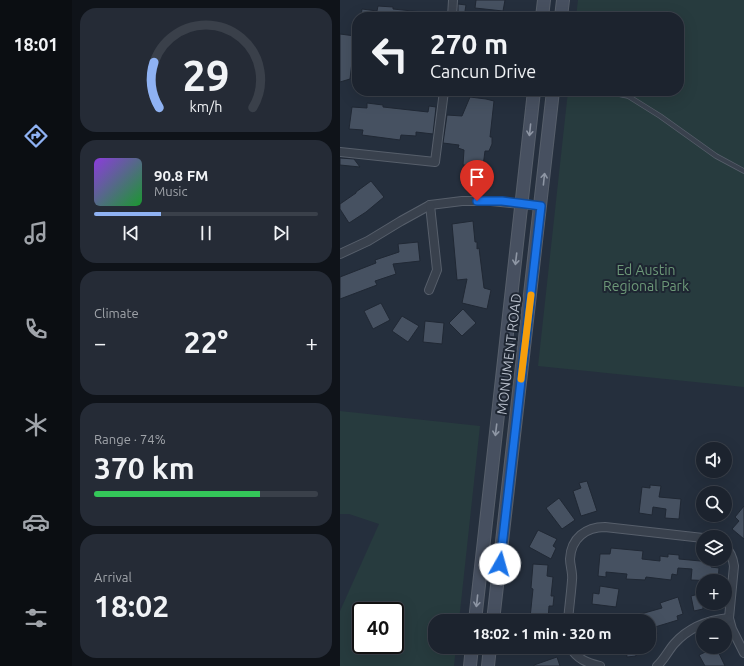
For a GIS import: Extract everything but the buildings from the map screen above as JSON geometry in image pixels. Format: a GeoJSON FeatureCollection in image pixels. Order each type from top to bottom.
{"type":"FeatureCollection","features":[{"type":"Feature","properties":{"kind":"street"},"geometry":{"type":"LineString","coordinates":[[452,12],[453,0]]}},
{"type":"Feature","properties":{"kind":"street"},"geometry":{"type":"LineString","coordinates":[[543,12],[544,0]]}},
{"type":"Feature","properties":{"kind":"street"},"geometry":{"type":"LineString","coordinates":[[562,12],[563,0]]}},
{"type":"Feature","properties":{"kind":"street"},"geometry":{"type":"LineString","coordinates":[[340,152],[435,162],[443,96]]}},
{"type":"Feature","properties":{"kind":"street","name":"MONUMENT ROAD"},"geometry":{"type":"LineString","coordinates":[[476,614],[533,96]]}},
{"type":"Feature","properties":{"kind":"street","name":"MONUMENT ROAD"},"geometry":{"type":"LineString","coordinates":[[494,614],[552,96]]}},
{"type":"Feature","properties":{"kind":"street"},"geometry":{"type":"LineString","coordinates":[[340,254],[368,241],[401,220],[430,205],[462,201],[496,201],[541,206]]}},
{"type":"Feature","properties":{"kind":"street"},"geometry":{"type":"LineString","coordinates":[[429,290],[437,270],[430,205]]}},
{"type":"Feature","properties":{"kind":"street"},"geometry":{"type":"LineString","coordinates":[[569,614],[572,578],[570,559],[571,551],[578,538],[587,530],[605,527],[696,537]]}},
{"type":"Feature","properties":{"kind":"street"},"geometry":{"type":"LineString","coordinates":[[729,618],[734,566],[732,558]]}},
{"type":"Feature","properties":{"kind":"street"},"geometry":{"type":"LineString","coordinates":[[657,666],[675,643],[688,631],[696,627]]}},
{"type":"Feature","properties":{"kind":"street"},"geometry":{"type":"LineString","coordinates":[[732,629],[744,653]]}},
{"type":"Feature","properties":{"kind":"street"},"geometry":{"type":"LineString","coordinates":[[470,666],[471,654]]}},
{"type":"Feature","properties":{"kind":"street"},"geometry":{"type":"LineString","coordinates":[[488,666],[489,654]]}},
{"type":"Feature","properties":{"kind":"street"},"geometry":{"type":"LineString","coordinates":[[575,654],[586,662],[600,666]]}},
{"type":"Feature","properties":{"kind":"lane"},"geometry":{"type":"LineString","coordinates":[[628,96],[660,116],[716,156],[744,171]]}},
{"type":"Feature","properties":{"kind":"green space","name":"Ed Austin Regional Park"},"geometry":{"type":"Polygon","coordinates":[[[578,0],[744,0],[744,387],[538,366],[567,96],[684,96],[684,12],[577,12],[578,0]]]}},
{"type":"Feature","properties":{"kind":"green space"},"geometry":{"type":"Polygon","coordinates":[[[340,411],[480,426],[460,614],[428,614],[428,654],[455,654],[454,666],[340,666],[340,611],[379,524],[349,514],[340,514],[340,411]]]}},
{"type":"Feature","properties":{"kind":"slow traffic"},"geometry":{"type":"LineString","coordinates":[[521,379],[531,295]]}},
{"type":"Feature","properties":{"kind":"route"},"geometry":{"type":"LineString","coordinates":[[477,201],[502,201],[541,206],[500,564]]}}]}
